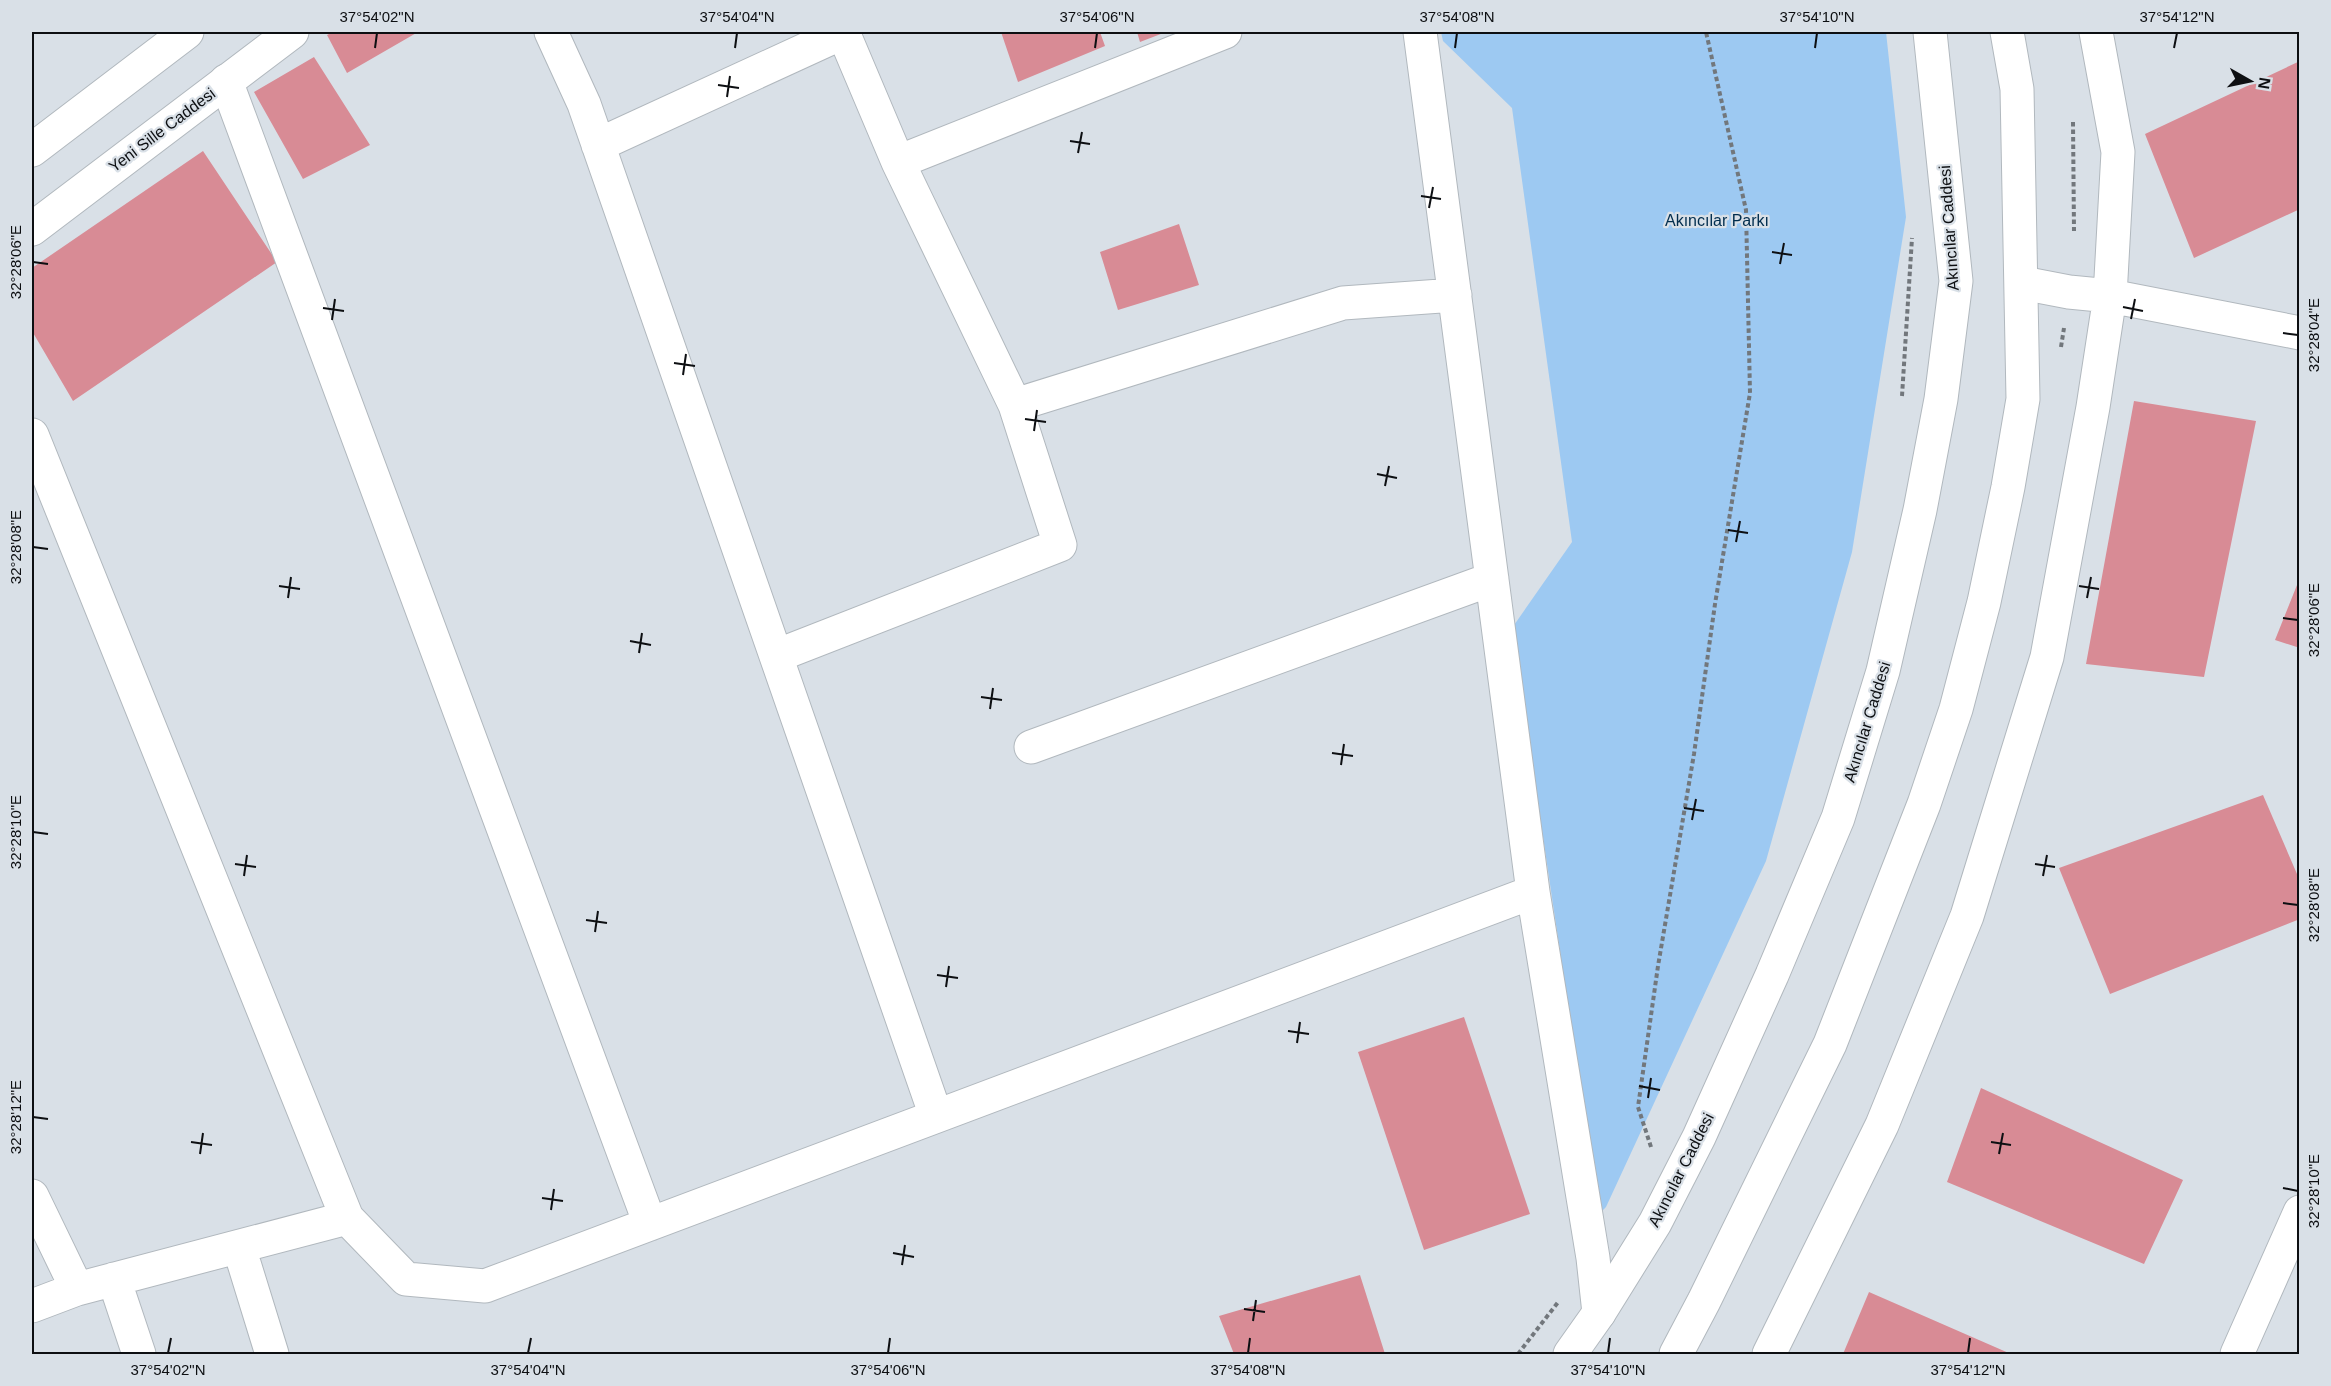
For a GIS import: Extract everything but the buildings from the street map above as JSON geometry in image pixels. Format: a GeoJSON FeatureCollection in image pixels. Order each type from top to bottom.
{"type":"FeatureCollection","features":[{"type":"Feature","properties":{"kind":"street"},"geometry":{"type":"LineString","coordinates":[[32,150],[187,32]]}},
{"type":"Feature","properties":{"kind":"street","name":"Yeni Sille Caddesi"},"geometry":{"type":"LineString","coordinates":[[32,229],[292,32]]}},
{"type":"Feature","properties":{"kind":"street"},"geometry":{"type":"LineString","coordinates":[[550,32],[584,104],[936,1116]]}},
{"type":"Feature","properties":{"kind":"street"},"geometry":{"type":"LineString","coordinates":[[598,145],[843,32],[898,162],[1015,405],[1060,545],[776,656]]}},
{"type":"Feature","properties":{"kind":"street"},"geometry":{"type":"LineString","coordinates":[[898,162],[1225,32]]}},
{"type":"Feature","properties":{"kind":"street"},"geometry":{"type":"LineString","coordinates":[[1420,32],[1533,892],[1593,1258],[1599,1313]]}},
{"type":"Feature","properties":{"kind":"street","name":"Akıncılar Caddesi"},"geometry":{"type":"LineString","coordinates":[[1570,1354],[1599,1313],[1655,1222],[1699,1137],[1772,975],[1838,818],[1883,671],[1920,510],[1941,399],[1956,281],[1930,32]]}},
{"type":"Feature","properties":{"kind":"street"},"geometry":{"type":"LineString","coordinates":[[1676,1354],[1830,1044],[1924,804],[1956,709],[1984,602],[2008,488],[2023,399],[2017,89],[2007,32]]}},
{"type":"Feature","properties":{"kind":"street"},"geometry":{"type":"LineString","coordinates":[[1769,1354],[1882,1125],[1967,916],[2047,657],[2093,407],[2110,296],[2118,152],[2096,32]]}},
{"type":"Feature","properties":{"kind":"street"},"geometry":{"type":"LineString","coordinates":[[226,81],[650,1224]]}},
{"type":"Feature","properties":{"kind":"street"},"geometry":{"type":"LineString","coordinates":[[2022,283],[2069,292],[2110,296],[2300,333]]}},
{"type":"Feature","properties":{"kind":"street"},"geometry":{"type":"LineString","coordinates":[[1015,405],[1343,303],[1455,295]]}},
{"type":"Feature","properties":{"kind":"street"},"geometry":{"type":"LineString","coordinates":[[32,435],[347,1218],[406,1279],[485,1286],[1533,892]]}},
{"type":"Feature","properties":{"kind":"street"},"geometry":{"type":"LineString","coordinates":[[1031,747],[1492,579]]}},
{"type":"Feature","properties":{"kind":"street"},"geometry":{"type":"LineString","coordinates":[[32,1196],[76,1289]]}},
{"type":"Feature","properties":{"kind":"street"},"geometry":{"type":"LineString","coordinates":[[2236,1354],[2300,1212]]}},
{"type":"Feature","properties":{"kind":"street"},"geometry":{"type":"LineString","coordinates":[[32,1306],[76,1289],[347,1218]]}},
{"type":"Feature","properties":{"kind":"street"},"geometry":{"type":"LineString","coordinates":[[239,1247],[272,1354]]}},
{"type":"Feature","properties":{"kind":"street"},"geometry":{"type":"LineString","coordinates":[[114,1279],[139,1354]]}},
{"type":"Feature","properties":{"kind":"path"},"geometry":{"type":"LineString","coordinates":[[1651,1148],[1638,1107],[1658,966],[1694,754],[1715,604],[1750,393],[1746,210],[1706,32]]}},
{"type":"Feature","properties":{"kind":"path"},"geometry":{"type":"LineString","coordinates":[[1902,398],[1913,227]]}},
{"type":"Feature","properties":{"kind":"path"},"geometry":{"type":"LineString","coordinates":[[1647,1157],[1656,1137]]}},
{"type":"Feature","properties":{"kind":"path"},"geometry":{"type":"LineString","coordinates":[[1518,1354],[1593,1258]]}},
{"type":"Feature","properties":{"kind":"green space","name":"Akıncılar Parkı"},"geometry":{"type":"Polygon","coordinates":[[[1441,32],[1886,32],[1906,217],[1852,552],[1766,861],[1606,1207],[1599,1214],[1512,628],[1572,542],[1512,108],[1443,41],[1441,32]]]}}]}
